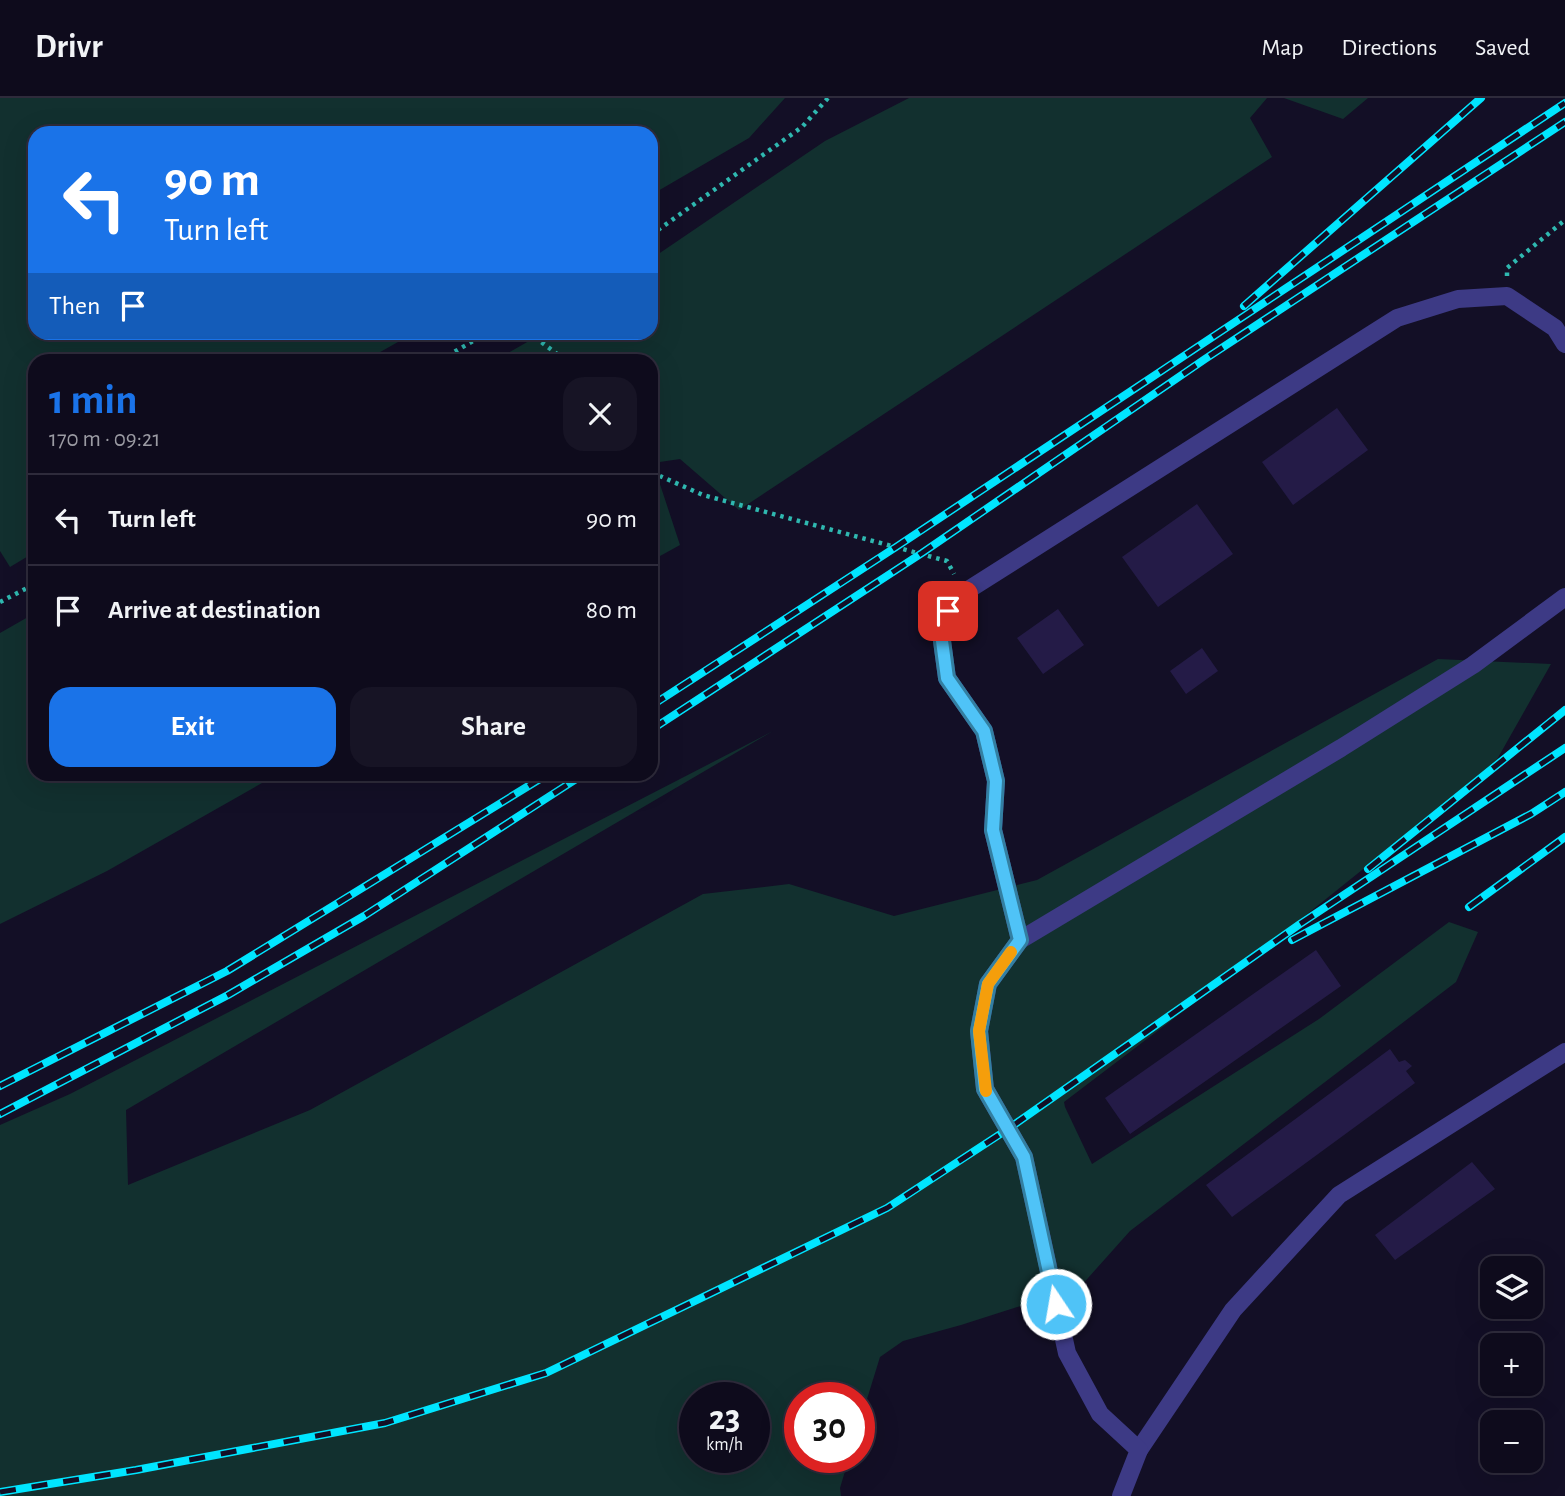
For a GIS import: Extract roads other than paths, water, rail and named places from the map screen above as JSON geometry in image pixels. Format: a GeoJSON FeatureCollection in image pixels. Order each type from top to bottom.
{"type":"FeatureCollection","features":[{"type":"Feature","properties":{"kind":"street"},"geometry":{"type":"LineString","coordinates":[[1020,940],[993,830],[996,781],[984,731],[947,678],[940,626],[957,597],[1397,318],[1458,299],[1507,296],[1555,328],[1565,344]]}},
{"type":"Feature","properties":{"kind":"street"},"geometry":{"type":"LineString","coordinates":[[1139,1450],[1100,1414],[1067,1353],[1024,1157],[985,1089],[979,1031],[988,984],[1020,940],[1352,741],[1473,665],[1565,597]]}},
{"type":"Feature","properties":{"kind":"street"},"geometry":{"type":"LineString","coordinates":[[1121,1496],[1139,1450],[1233,1310],[1339,1195],[1565,1052]]}},
{"type":"Feature","properties":{"kind":"railway"},"geometry":{"type":"LineString","coordinates":[[1244,306],[1481,98]]}},
{"type":"Feature","properties":{"kind":"railway"},"geometry":{"type":"LineString","coordinates":[[658,701],[896,547],[1565,103]]}},
{"type":"Feature","properties":{"kind":"railway"},"geometry":{"type":"LineString","coordinates":[[658,725],[922,553],[1205,359],[1565,122]]}},
{"type":"Feature","properties":{"kind":"railway"},"geometry":{"type":"LineString","coordinates":[[1368,869],[1565,710]]}},
{"type":"Feature","properties":{"kind":"railway"},"geometry":{"type":"LineString","coordinates":[[0,1492],[136,1470],[385,1423],[546,1373],[887,1208],[1008,1129],[1300,924],[1565,748]]}},
{"type":"Feature","properties":{"kind":"railway"},"geometry":{"type":"LineString","coordinates":[[0,1086],[227,971],[537,781]]}},
{"type":"Feature","properties":{"kind":"railway"},"geometry":{"type":"LineString","coordinates":[[0,1114],[228,995],[364,916],[573,781]]}},
{"type":"Feature","properties":{"kind":"railway"},"geometry":{"type":"LineString","coordinates":[[1292,940],[1531,814],[1565,792]]}},
{"type":"Feature","properties":{"kind":"railway"},"geometry":{"type":"LineString","coordinates":[[1469,907],[1565,837]]}}]}
